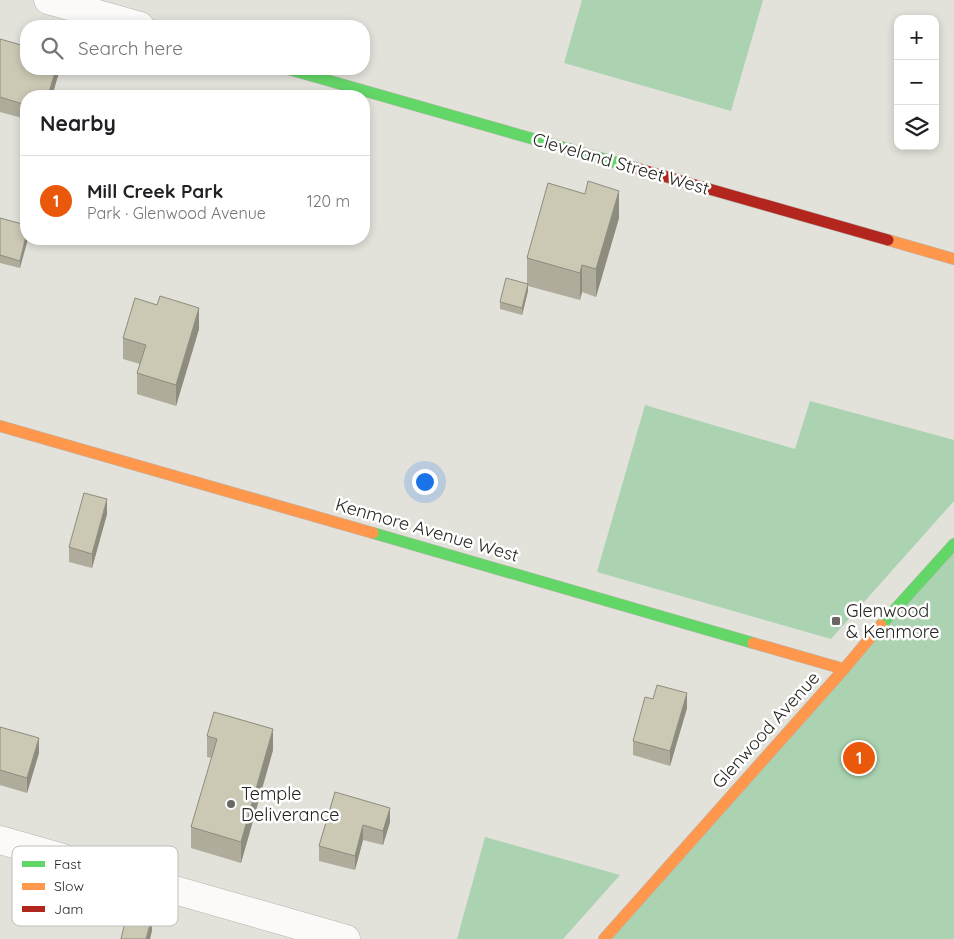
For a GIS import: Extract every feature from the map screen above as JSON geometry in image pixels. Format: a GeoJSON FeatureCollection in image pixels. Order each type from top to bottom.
{"type":"FeatureCollection","features":[{"type":"Feature","properties":{"kind":"street"},"geometry":{"type":"LineString","coordinates":[[48,0],[119,20]]}},
{"type":"Feature","properties":{"kind":"street","name":"Cleveland Street West"},"geometry":{"type":"LineString","coordinates":[[309,75],[362,90]]}},
{"type":"Feature","properties":{"kind":"street","name":"Cleveland Street West"},"geometry":{"type":"LineString","coordinates":[[370,92],[954,259]]}},
{"type":"Feature","properties":{"kind":"street","name":"Kenmore Avenue West"},"geometry":{"type":"LineString","coordinates":[[0,426],[844,669]]}},
{"type":"Feature","properties":{"kind":"street","name":"Glenwood Avenue"},"geometry":{"type":"LineString","coordinates":[[604,939],[954,544]]}},
{"type":"Feature","properties":{"kind":"street"},"geometry":{"type":"LineString","coordinates":[[0,840],[21,846]]}},
{"type":"Feature","properties":{"kind":"street"},"geometry":{"type":"LineString","coordinates":[[178,891],[346,939]]}},
{"type":"Feature","properties":{"kind":"green space"},"geometry":{"type":"Polygon","coordinates":[[[582,0],[763,0],[731,111],[564,63],[582,0]]]}},
{"type":"Feature","properties":{"kind":"green space"},"geometry":{"type":"Polygon","coordinates":[[[810,401],[954,440],[954,501],[831,639],[597,572],[645,405],[795,449],[810,401]]]}},
{"type":"Feature","properties":{"kind":"green space"},"geometry":{"type":"Polygon","coordinates":[[[954,544],[954,939],[604,939],[954,544]]]}},
{"type":"Feature","properties":{"kind":"green space"},"geometry":{"type":"Polygon","coordinates":[[[485,837],[620,875],[563,939],[457,939],[485,837]]]}},
{"type":"Feature","properties":{"kind":"building"},"geometry":{"type":"Polygon","coordinates":[[[0,39],[20,45],[20,75],[54,75],[50,90],[20,90],[20,103],[0,97],[0,39]]]}},
{"type":"Feature","properties":{"kind":"building"},"geometry":{"type":"Polygon","coordinates":[[[588,181],[619,191],[596,269],[582,265],[580,273],[527,258],[548,183],[585,194],[588,181]]]}},
{"type":"Feature","properties":{"kind":"building"},"geometry":{"type":"Polygon","coordinates":[[[0,218],[20,223],[20,245],[24,245],[20,261],[0,255],[0,218]]]}},
{"type":"Feature","properties":{"kind":"building"},"geometry":{"type":"Polygon","coordinates":[[[506,278],[528,284],[522,308],[500,302],[506,278]]]}},
{"type":"Feature","properties":{"kind":"building"},"geometry":{"type":"Polygon","coordinates":[[[160,296],[199,308],[176,385],[137,373],[146,345],[123,338],[135,298],[157,305],[160,296]]]}},
{"type":"Feature","properties":{"kind":"building"},"geometry":{"type":"Polygon","coordinates":[[[84,493],[107,499],[92,554],[69,547],[84,493]]]}},
{"type":"Feature","properties":{"kind":"building"},"geometry":{"type":"Polygon","coordinates":[[[657,685],[687,693],[670,751],[633,741],[645,697],[653,699],[657,685]]]}},
{"type":"Feature","properties":{"kind":"building","name":"Temple Deliverance"},"geometry":{"type":"Polygon","coordinates":[[[214,712],[273,729],[241,842],[191,827],[217,739],[207,736],[214,712]]]}},
{"type":"Feature","properties":{"kind":"building"},"geometry":{"type":"Polygon","coordinates":[[[0,727],[39,738],[27,778],[0,770],[0,727]]]}},
{"type":"Feature","properties":{"kind":"building"},"geometry":{"type":"Polygon","coordinates":[[[335,792],[390,808],[383,831],[363,825],[355,856],[319,846],[335,792]]]}},
{"type":"Feature","properties":{"kind":"building"},"geometry":{"type":"Polygon","coordinates":[[[124,926],[150,926],[146,939],[121,939],[124,926]]]}},
{"type":"Feature","properties":{"kind":"traffic: fast"},"geometry":{"type":"LineString","coordinates":[[309,75],[362,90]]}},
{"type":"Feature","properties":{"kind":"traffic: fast"},"geometry":{"type":"LineString","coordinates":[[370,92],[632,167]]}},
{"type":"Feature","properties":{"kind":"traffic: fast"},"geometry":{"type":"LineString","coordinates":[[373,533],[753,643]]}},
{"type":"Feature","properties":{"kind":"traffic: fast"},"geometry":{"type":"LineString","coordinates":[[881,625],[954,544]]}},
{"type":"Feature","properties":{"kind":"traffic: slow"},"geometry":{"type":"LineString","coordinates":[[888,240],[954,259]]}},
{"type":"Feature","properties":{"kind":"traffic: slow"},"geometry":{"type":"LineString","coordinates":[[0,426],[373,533]]}},
{"type":"Feature","properties":{"kind":"traffic: slow"},"geometry":{"type":"LineString","coordinates":[[604,939],[881,625]]}},
{"type":"Feature","properties":{"kind":"traffic: slow"},"geometry":{"type":"LineString","coordinates":[[753,643],[844,669]]}},
{"type":"Feature","properties":{"kind":"traffic: jam"},"geometry":{"type":"LineString","coordinates":[[632,167],[888,240]]}},
{"type":"Feature","properties":{"kind":"place","name":"Glenwood & Kenmore"},"geometry":{"type":"Point","coordinates":[836,621]}},
{"type":"Feature","properties":{"kind":"place","name":"Mill Creek Park"},"geometry":{"type":"Point","coordinates":[859,758]}},
{"type":"Feature","properties":{"kind":"place","name":"Temple Deliverance"},"geometry":{"type":"Point","coordinates":[231,804]}}]}
